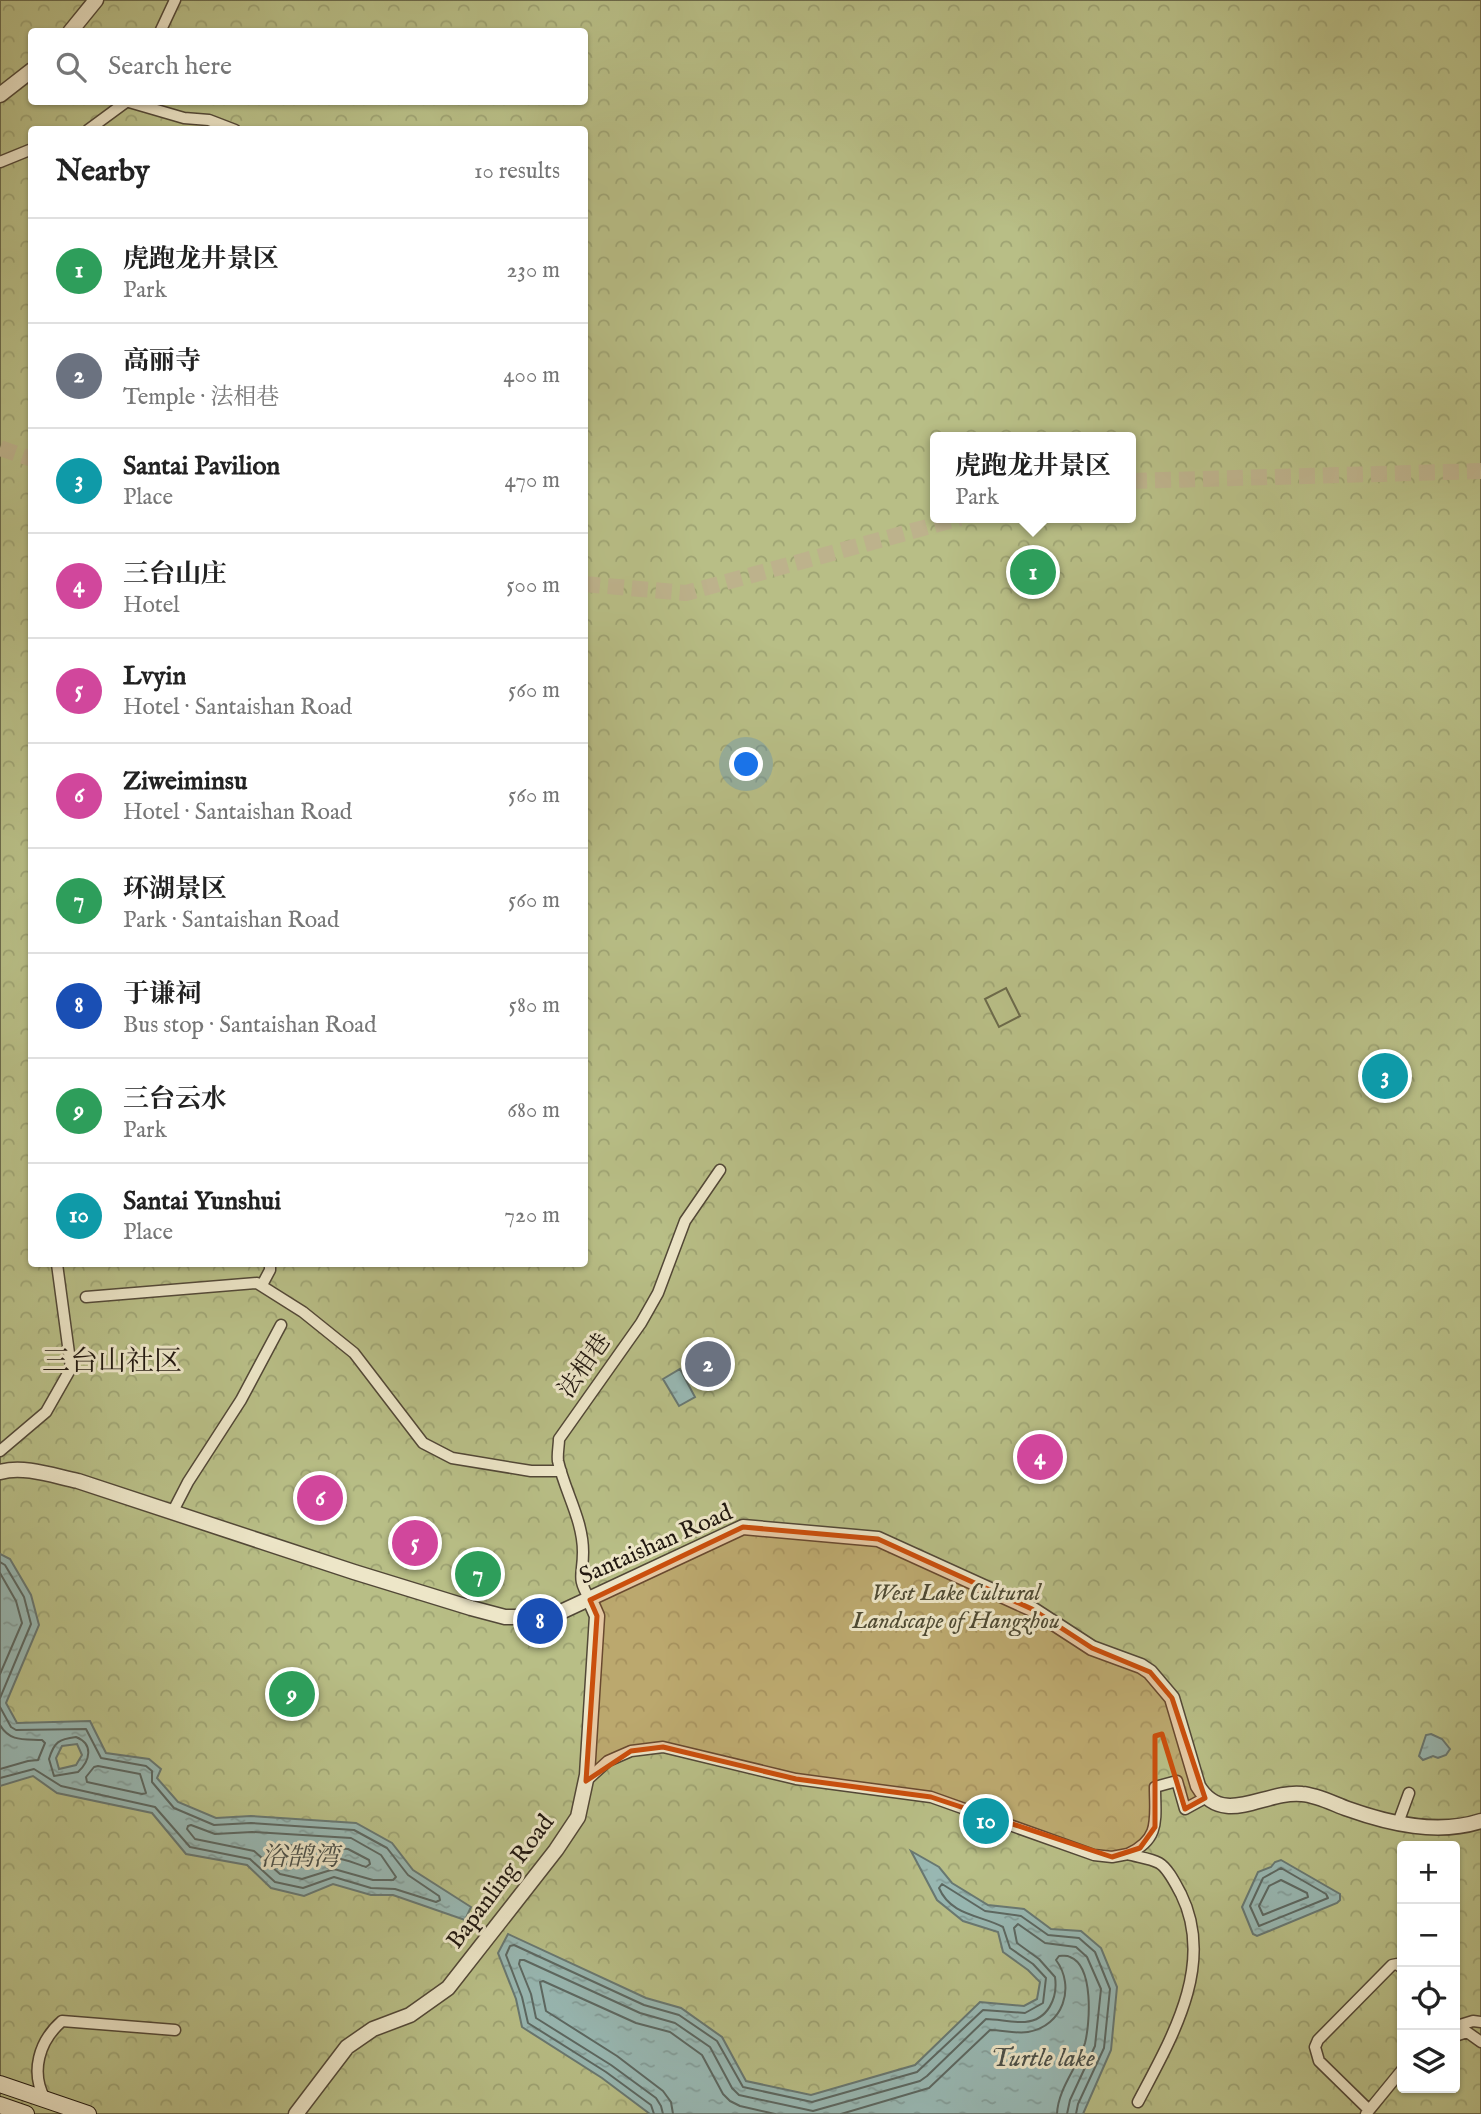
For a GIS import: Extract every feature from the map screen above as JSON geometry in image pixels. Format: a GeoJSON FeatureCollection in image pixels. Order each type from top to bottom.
{"type":"FeatureCollection","features":[{"type":"Feature","properties":{"kind":"main road"},"geometry":{"type":"LineString","coordinates":[[0,2084],[88,2114]]}},
{"type":"Feature","properties":{"kind":"main road"},"geometry":{"type":"LineString","coordinates":[[0,2105],[26,2114]]}},
{"type":"Feature","properties":{"kind":"street"},"geometry":{"type":"LineString","coordinates":[[73,28],[95,0]]}},
{"type":"Feature","properties":{"kind":"street"},"geometry":{"type":"LineString","coordinates":[[162,28],[175,0]]}},
{"type":"Feature","properties":{"kind":"street"},"geometry":{"type":"LineString","coordinates":[[0,95],[28,73]]}},
{"type":"Feature","properties":{"kind":"street"},"geometry":{"type":"LineString","coordinates":[[94,126],[123,105]]}},
{"type":"Feature","properties":{"kind":"street"},"geometry":{"type":"LineString","coordinates":[[138,105],[184,118],[209,120],[224,126]]}},
{"type":"Feature","properties":{"kind":"street"},"geometry":{"type":"LineString","coordinates":[[0,162],[28,151]]}},
{"type":"Feature","properties":{"kind":"street","name":"法相巷"},"geometry":{"type":"LineString","coordinates":[[590,1600],[581,1585],[583,1552],[577,1518],[558,1459],[559,1439],[641,1323],[658,1293],[685,1221],[720,1170]]}},
{"type":"Feature","properties":{"kind":"street"},"geometry":{"type":"LineString","coordinates":[[0,1451],[46,1412],[71,1368],[57,1267]]}},
{"type":"Feature","properties":{"kind":"street"},"geometry":{"type":"LineString","coordinates":[[262,1286],[270,1267]]}},
{"type":"Feature","properties":{"kind":"street"},"geometry":{"type":"LineString","coordinates":[[86,1297],[257,1283],[303,1312],[355,1353],[423,1443],[452,1458],[531,1471],[562,1471]]}},
{"type":"Feature","properties":{"kind":"street"},"geometry":{"type":"LineString","coordinates":[[172,1513],[188,1482],[241,1400],[281,1325]]}},
{"type":"Feature","properties":{"kind":"street","name":"Santaishan Road"},"geometry":{"type":"LineString","coordinates":[[0,1472],[41,1472],[65,1478],[354,1572],[505,1617],[538,1617],[563,1611],[743,1527],[878,1539],[1032,1609],[1092,1648],[1141,1666],[1150,1672],[1172,1698],[1198,1786],[1205,1798]]}},
{"type":"Feature","properties":{"kind":"street","name":"Bapanling Road"},"geometry":{"type":"LineString","coordinates":[[296,2114],[347,2048],[373,2029],[410,2015],[448,1987],[556,1850],[578,1817],[586,1781],[597,1616],[590,1600]]}},
{"type":"Feature","properties":{"kind":"street"},"geometry":{"type":"LineString","coordinates":[[586,1781],[608,1762],[631,1751],[663,1747],[796,1779],[931,1797],[1094,1855],[1112,1857],[1128,1854],[1145,1843],[1155,1827],[1155,1787],[1177,1781],[1185,1809],[1205,1798],[1216,1805],[1236,1807],[1273,1796],[1306,1794],[1351,1811],[1398,1823],[1451,1828],[1481,1821]]}},
{"type":"Feature","properties":{"kind":"street"},"geometry":{"type":"LineString","coordinates":[[1398,1823],[1409,1793]]}},
{"type":"Feature","properties":{"kind":"street"},"geometry":{"type":"LineString","coordinates":[[1128,1854],[1160,1864],[1176,1885],[1189,1910],[1195,1939],[1192,1976],[1181,2018],[1138,2102]]}},
{"type":"Feature","properties":{"kind":"street"},"geometry":{"type":"LineString","coordinates":[[1397,2076],[1367,2112],[1319,2061],[1315,2047],[1318,2040],[1392,1965],[1401,1967]]}},
{"type":"Feature","properties":{"kind":"street"},"geometry":{"type":"LineString","coordinates":[[45,2099],[38,2086],[40,2049],[50,2031],[62,2021],[176,2030]]}},
{"type":"Feature","properties":{"kind":"street"},"geometry":{"type":"LineString","coordinates":[[1460,2028],[1481,2022]]}},
{"type":"Feature","properties":{"kind":"street"},"geometry":{"type":"LineString","coordinates":[[1460,2029],[1481,2042]]}},
{"type":"Feature","properties":{"kind":"highlighted area"},"geometry":{"type":"Polygon","coordinates":[[[743,1527],[878,1539],[1032,1609],[1092,1648],[1150,1672],[1172,1698],[1205,1798],[1185,1809],[1162,1734],[1155,1736],[1155,1827],[1140,1848],[1112,1857],[931,1797],[796,1779],[663,1747],[631,1751],[586,1781],[597,1616],[590,1600],[743,1527]]]}},
{"type":"Feature","properties":{"kind":"green space","name":"West Lake Cultural Landscape of Hangzhou"},"geometry":{"type":"Polygon","coordinates":[[[0,0],[1481,0],[1481,2114],[0,2114],[0,0]]]}},
{"type":"Feature","properties":{"kind":"green space"},"geometry":{"type":"Polygon","coordinates":[[[1006,988],[1020,1016],[999,1027],[985,999],[1006,988]]]}},
{"type":"Feature","properties":{"kind":"water"},"geometry":{"type":"Polygon","coordinates":[[[680,1369],[695,1397],[679,1406],[663,1379],[680,1369]]]}},
{"type":"Feature","properties":{"kind":"water","name":"浴鹄湾"},"geometry":{"type":"Polygon","coordinates":[[[0,1554],[10,1559],[31,1595],[39,1625],[6,1703],[17,1723],[90,1721],[106,1753],[149,1759],[161,1769],[157,1778],[178,1802],[216,1818],[251,1816],[356,1823],[392,1843],[413,1870],[471,1907],[465,1920],[393,1895],[371,1895],[333,1884],[304,1896],[271,1888],[247,1865],[186,1854],[152,1813],[57,1793],[33,1776],[0,1786],[0,1554]],[[77,1744],[62,1746],[56,1758],[59,1769],[76,1765],[82,1755],[77,1744]]]}},
{"type":"Feature","properties":{"kind":"water"},"geometry":{"type":"Polygon","coordinates":[[[1431,1734],[1442,1739],[1450,1749],[1446,1755],[1423,1760],[1419,1756],[1426,1735],[1431,1734]]]}},
{"type":"Feature","properties":{"kind":"water","name":"Turtle lake"},"geometry":{"type":"Polygon","coordinates":[[[911,1851],[939,1867],[952,1883],[988,1905],[1024,1909],[1051,1929],[1081,1931],[1101,1948],[1117,1987],[1111,2050],[1083,2114],[650,2114],[602,2078],[522,2027],[516,1999],[498,1953],[508,1934],[646,1998],[681,2008],[722,2037],[746,2081],[811,2095],[915,2065],[980,2002],[1024,2006],[1037,1999],[1040,1982],[1003,1952],[998,1932],[963,1921],[937,1900],[911,1851]]]}},
{"type":"Feature","properties":{"kind":"water"},"geometry":{"type":"Polygon","coordinates":[[[1281,1860],[1340,1894],[1340,1900],[1257,1936],[1253,1934],[1242,1907],[1258,1872],[1281,1860]]]}},
{"type":"Feature","properties":{"kind":"tunnel"},"geometry":{"type":"LineString","coordinates":[[0,448],[28,458]]}},
{"type":"Feature","properties":{"kind":"tunnel"},"geometry":{"type":"LineString","coordinates":[[1136,481],[1481,471]]}},
{"type":"Feature","properties":{"kind":"tunnel"},"geometry":{"type":"LineString","coordinates":[[588,584],[686,593],[942,523]]}},
{"type":"Feature","properties":{"kind":"place","name":"虎跑龙井景区"},"geometry":{"type":"Point","coordinates":[1033,572]}},
{"type":"Feature","properties":{"kind":"place","name":"Santai Pavilion"},"geometry":{"type":"Point","coordinates":[1385,1076]}},
{"type":"Feature","properties":{"kind":"place","name":"高丽寺"},"geometry":{"type":"Point","coordinates":[708,1364]}},
{"type":"Feature","properties":{"kind":"place","name":"三台山庄"},"geometry":{"type":"Point","coordinates":[1040,1457]}},
{"type":"Feature","properties":{"kind":"place","name":"Ziweiminsu"},"geometry":{"type":"Point","coordinates":[320,1498]}},
{"type":"Feature","properties":{"kind":"place","name":"Lvyin"},"geometry":{"type":"Point","coordinates":[415,1543]}},
{"type":"Feature","properties":{"kind":"place","name":"环湖景区"},"geometry":{"type":"Point","coordinates":[478,1574]}},
{"type":"Feature","properties":{"kind":"place","name":"于谦祠"},"geometry":{"type":"Point","coordinates":[540,1621]}},
{"type":"Feature","properties":{"kind":"place","name":"三台云水"},"geometry":{"type":"Point","coordinates":[292,1694]}},
{"type":"Feature","properties":{"kind":"place","name":"Santai Yunshui"},"geometry":{"type":"Point","coordinates":[986,1821]}},
{"type":"Feature","properties":{"kind":"district","name":"三台山社区"},"geometry":{"type":"Point","coordinates":[112,1362]}}]}
